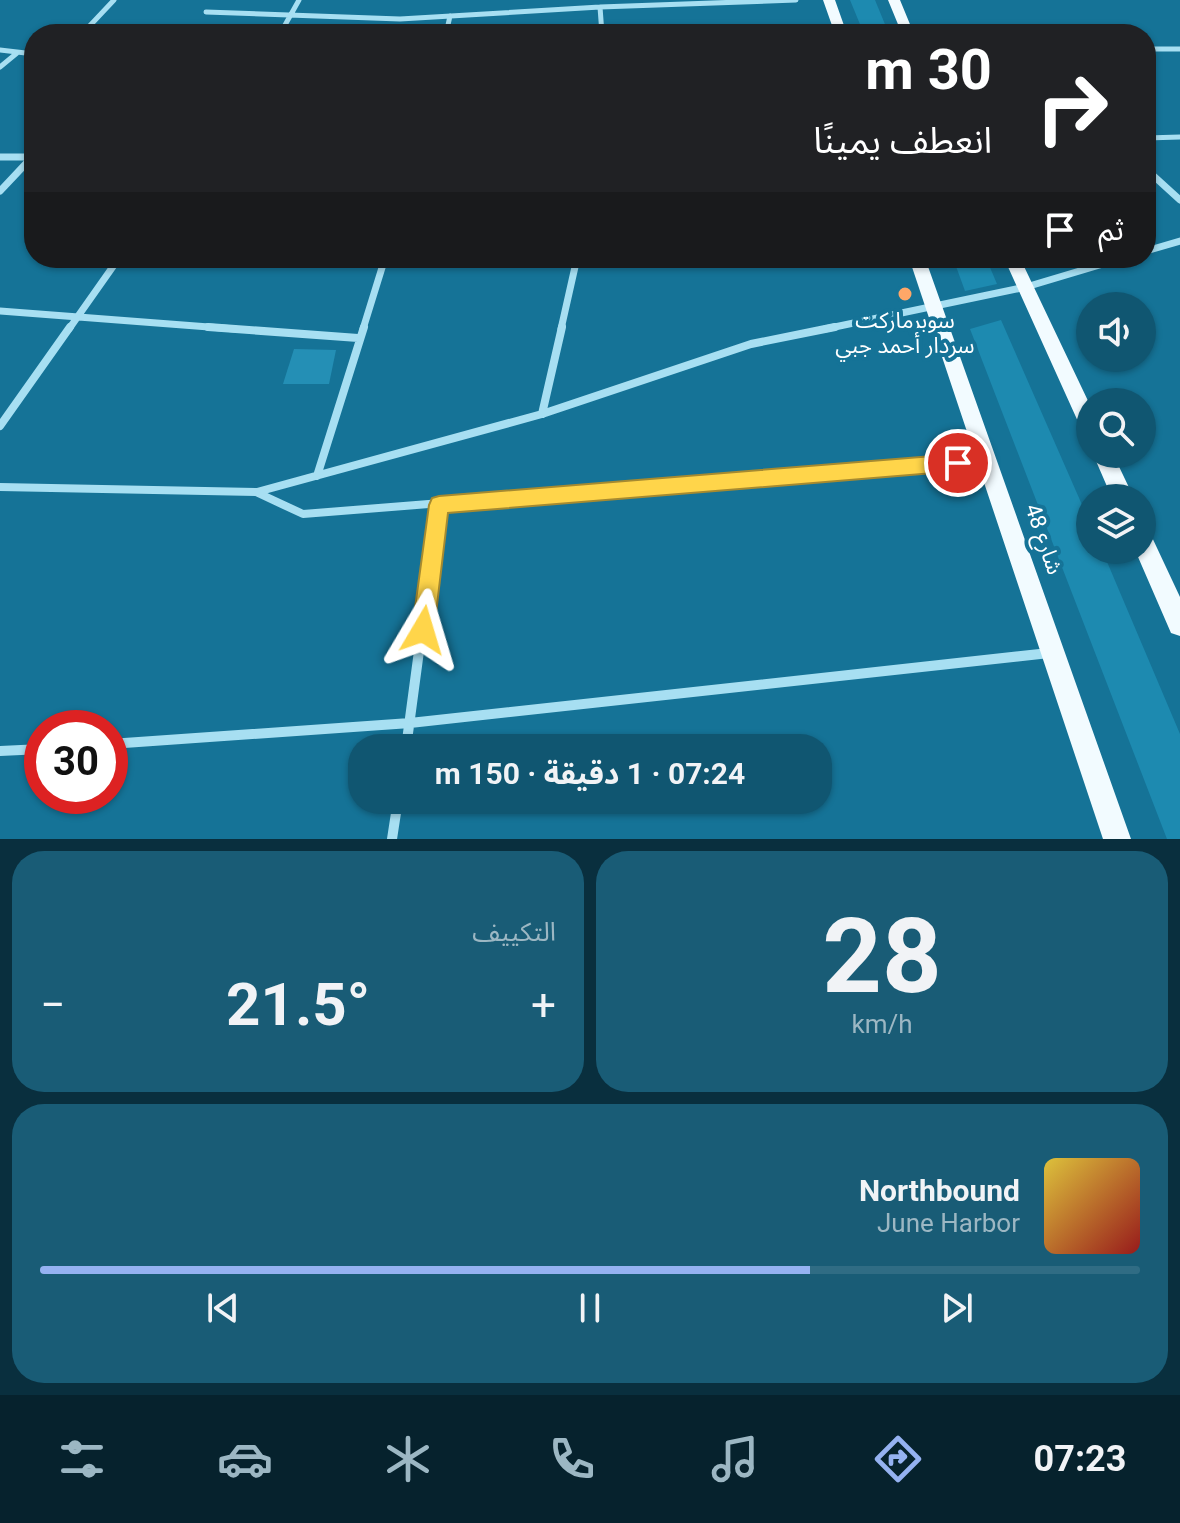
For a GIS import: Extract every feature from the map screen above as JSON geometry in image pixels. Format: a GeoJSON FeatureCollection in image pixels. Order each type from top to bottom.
{"type":"FeatureCollection","features":[{"type":"Feature","properties":{"kind":"main road"},"geometry":{"type":"LineString","coordinates":[[829,0],[837,24]]}},
{"type":"Feature","properties":{"kind":"main road"},"geometry":{"type":"LineString","coordinates":[[894,0],[904,24]]}},
{"type":"Feature","properties":{"kind":"main road","name":"48 شارع"},"geometry":{"type":"LineString","coordinates":[[920,268],[989,460],[1117,839]]}},
{"type":"Feature","properties":{"kind":"main road"},"geometry":{"type":"LineString","coordinates":[[1017,268],[1076,396]]}},
{"type":"Feature","properties":{"kind":"main road"},"geometry":{"type":"LineString","coordinates":[[1153,564],[1180,624]]}},
{"type":"Feature","properties":{"kind":"street"},"geometry":{"type":"LineString","coordinates":[[91,24],[114,0]]}},
{"type":"Feature","properties":{"kind":"street"},"geometry":{"type":"LineString","coordinates":[[287,24],[299,0]]}},
{"type":"Feature","properties":{"kind":"street"},"geometry":{"type":"LineString","coordinates":[[527,0],[528,11]]}},
{"type":"Feature","properties":{"kind":"street"},"geometry":{"type":"LineString","coordinates":[[206,12],[400,19],[676,3],[796,0]]}},
{"type":"Feature","properties":{"kind":"street"},"geometry":{"type":"LineString","coordinates":[[600,7],[601,24]]}},
{"type":"Feature","properties":{"kind":"street"},"geometry":{"type":"LineString","coordinates":[[448,24],[450,16]]}},
{"type":"Feature","properties":{"kind":"street"},"geometry":{"type":"LineString","coordinates":[[1156,49],[1180,49]]}},
{"type":"Feature","properties":{"kind":"street"},"geometry":{"type":"LineString","coordinates":[[0,50],[24,53]]}},
{"type":"Feature","properties":{"kind":"street"},"geometry":{"type":"LineString","coordinates":[[0,67],[17,53]]}},
{"type":"Feature","properties":{"kind":"street"},"geometry":{"type":"LineString","coordinates":[[1156,138],[1180,137]]}},
{"type":"Feature","properties":{"kind":"street"},"geometry":{"type":"LineString","coordinates":[[0,157],[24,156]]}},
{"type":"Feature","properties":{"kind":"street"},"geometry":{"type":"LineString","coordinates":[[0,191],[24,166]]}},
{"type":"Feature","properties":{"kind":"street"},"geometry":{"type":"LineString","coordinates":[[1156,178],[1180,200]]}},
{"type":"Feature","properties":{"kind":"street"},"geometry":{"type":"LineString","coordinates":[[1156,248],[1180,241]]}},
{"type":"Feature","properties":{"kind":"street"},"geometry":{"type":"LineString","coordinates":[[0,426],[112,268]]}},
{"type":"Feature","properties":{"kind":"street"},"geometry":{"type":"LineString","coordinates":[[317,476],[382,268]]}},
{"type":"Feature","properties":{"kind":"street"},"geometry":{"type":"LineString","coordinates":[[542,414],[575,268]]}},
{"type":"Feature","properties":{"kind":"street"},"geometry":{"type":"LineString","coordinates":[[0,487],[257,492],[542,414],[751,344],[932,304],[1026,287],[1090,268]]}},
{"type":"Feature","properties":{"kind":"street"},"geometry":{"type":"LineString","coordinates":[[0,311],[358,338]]}},
{"type":"Feature","properties":{"kind":"street"},"geometry":{"type":"LineString","coordinates":[[257,492],[303,514],[989,460]]}},
{"type":"Feature","properties":{"kind":"street"},"geometry":{"type":"LineString","coordinates":[[408,734],[439,505]]}},
{"type":"Feature","properties":{"kind":"street"},"geometry":{"type":"LineString","coordinates":[[128,743],[410,723],[1055,653]]}},
{"type":"Feature","properties":{"kind":"street"},"geometry":{"type":"LineString","coordinates":[[0,751],[24,750]]}},
{"type":"Feature","properties":{"kind":"street"},"geometry":{"type":"LineString","coordinates":[[392,839],[396,814]]}},
{"type":"Feature","properties":{"kind":"shaded area"},"geometry":{"type":"Polygon","coordinates":[[[850,0],[875,0],[885,24],[860,24],[850,0]]]}},
{"type":"Feature","properties":{"kind":"shaded area"},"geometry":{"type":"Polygon","coordinates":[[[957,268],[990,268],[997,284],[965,291],[957,268]]]}},
{"type":"Feature","properties":{"kind":"shaded area"},"geometry":{"type":"Polygon","coordinates":[[[1001,320],[1076,491],[1076,564],[1108,564],[1180,734],[1180,839],[1167,839],[970,329],[1001,320]]]}},
{"type":"Feature","properties":{"kind":"building"},"geometry":{"type":"Polygon","coordinates":[[[294,349],[336,350],[329,384],[283,384],[294,349]]]}},
{"type":"Feature","properties":{"kind":"place","name":"سوبرماركت سردار أحمد جبي"},"geometry":{"type":"Point","coordinates":[905,294]}},
{"type":"Feature","properties":{"kind":"route"},"geometry":{"type":"LineString","coordinates":[[423,630],[439,505],[958,463]]}}]}
